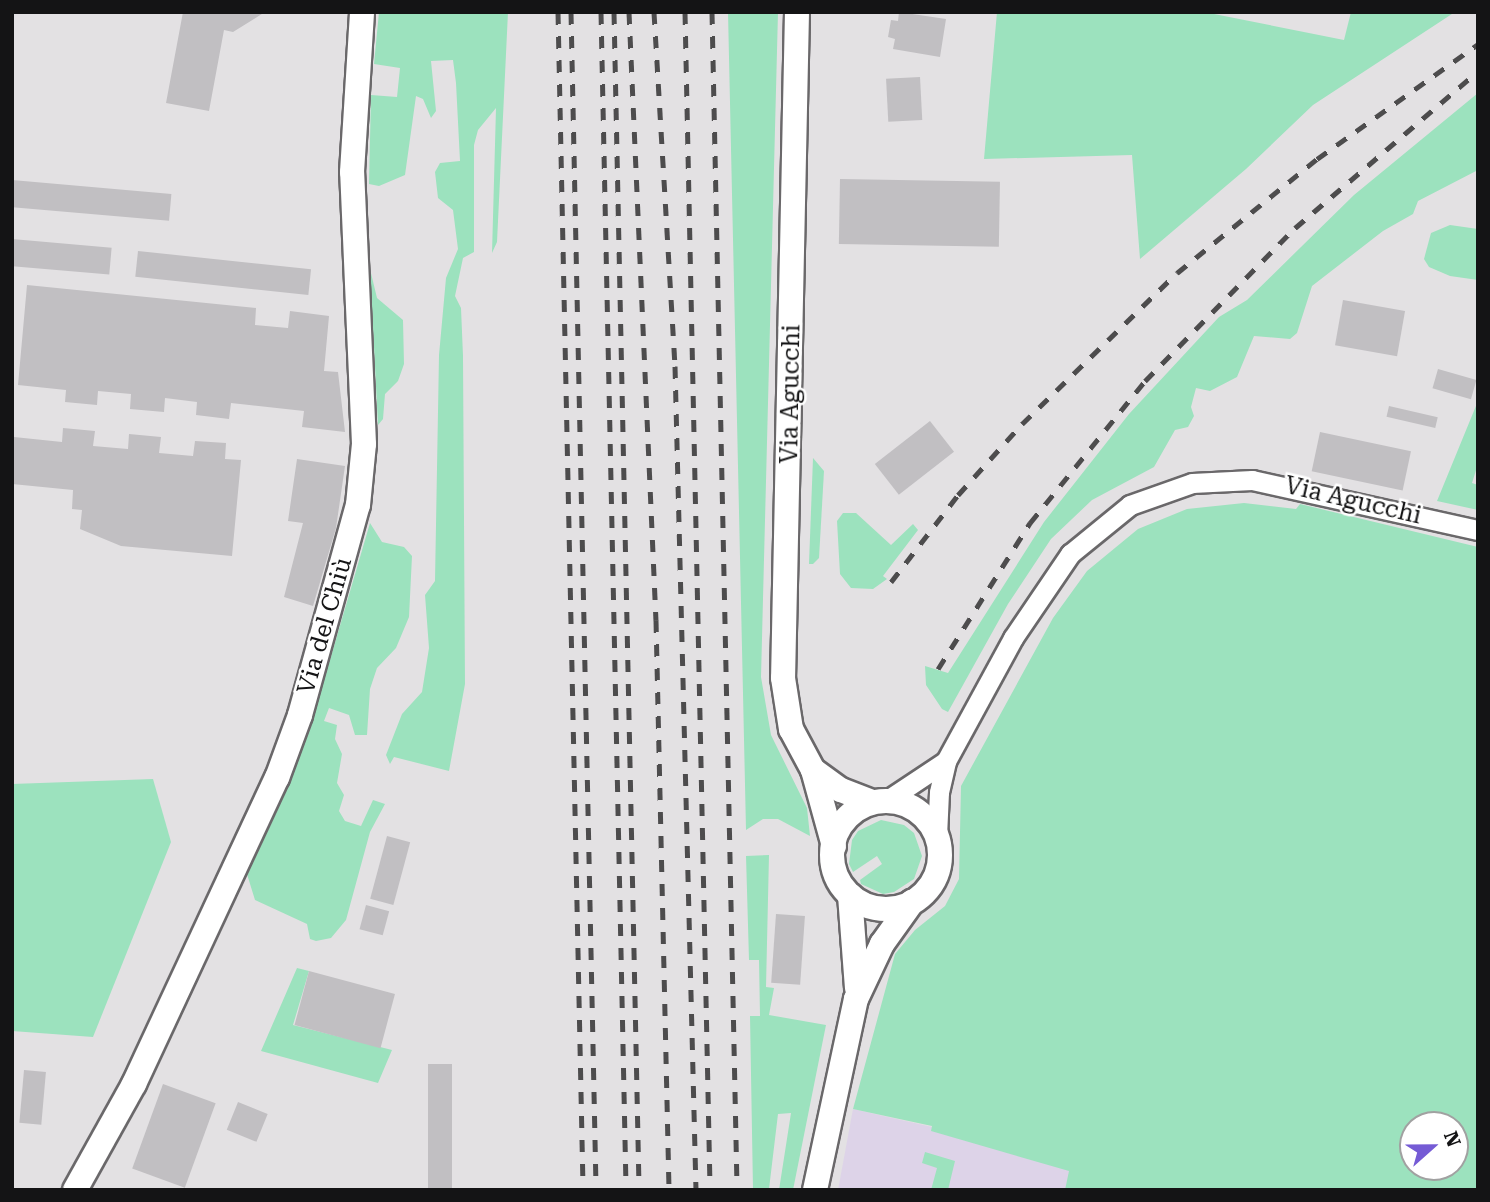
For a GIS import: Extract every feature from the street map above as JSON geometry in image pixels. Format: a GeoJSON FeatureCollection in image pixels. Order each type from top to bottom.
{"type":"FeatureCollection","features":[{"type":"Feature","properties":{"kind":"street","name":"Via del Chiù"},"geometry":{"type":"LineString","coordinates":[[75,1190],[139,1072],[277,778],[300,715],[356,517],[364,444],[352,183],[362,12]]}},
{"type":"Feature","properties":{"kind":"street","name":"Via Agucchi"},"geometry":{"type":"LineString","coordinates":[[797,12],[783,678],[792,729],[813,770],[834,846]]}},
{"type":"Feature","properties":{"kind":"street","name":"Via Agucchi"},"geometry":{"type":"LineString","coordinates":[[937,836],[939,792],[946,761],[1013,638],[1061,566],[1102,523],[1150,495],[1207,481],[1264,481],[1478,530]]}},
{"type":"Feature","properties":{"kind":"street","name":"Via Agucchi"},"geometry":{"type":"LineString","coordinates":[[813,770],[841,790],[879,802],[946,761]]}},
{"type":"Feature","properties":{"kind":"street"},"geometry":{"type":"LineString","coordinates":[[815,1190],[856,999],[857,956],[850,895],[835,870],[834,846],[848,817],[879,802],[919,812],[937,836],[937,874],[912,902],[882,944],[856,999]]}},
{"type":"Feature","properties":{"kind":"street"},"geometry":{"type":"LineString","coordinates":[[850,895],[874,907],[912,902]]}},
{"type":"Feature","properties":{"kind":"shaded area"},"geometry":{"type":"Polygon","coordinates":[[[853,1109],[932,1127],[1165,1190],[838,1190],[853,1109]]]}},
{"type":"Feature","properties":{"kind":"green space"},"geometry":{"type":"Polygon","coordinates":[[[379,12],[508,12],[497,242],[492,253],[496,108],[478,130],[474,145],[474,252],[463,258],[455,296],[461,308],[463,356],[465,684],[449,771],[394,757],[390,764],[386,755],[402,714],[422,692],[429,648],[425,595],[435,581],[439,355],[446,278],[458,249],[453,210],[438,198],[435,172],[440,163],[460,161],[456,83],[453,60],[431,61],[436,111],[431,118],[423,99],[416,96],[405,175],[379,186],[369,184],[371,95],[397,97],[400,68],[374,64],[379,12]]]}},
{"type":"Feature","properties":{"kind":"green space"},"geometry":{"type":"Polygon","coordinates":[[[728,12],[778,12],[761,677],[771,735],[807,808],[810,836],[778,819],[763,819],[746,830],[728,12]]]}},
{"type":"Feature","properties":{"kind":"green space"},"geometry":{"type":"Polygon","coordinates":[[[997,12],[1204,12],[1344,40],[1351,12],[1455,12],[1313,105],[1246,169],[1140,259],[1132,155],[984,159],[997,12]]]}},
{"type":"Feature","properties":{"kind":"green space"},"geometry":{"type":"Polygon","coordinates":[[[1478,93],[1478,170],[1418,201],[1413,214],[1383,231],[1312,286],[1297,333],[1290,339],[1254,336],[1237,377],[1210,391],[1196,388],[1191,407],[1194,416],[1188,427],[1175,430],[1154,467],[1092,500],[1051,539],[1008,604],[948,712],[942,709],[926,685],[925,666],[948,673],[1044,522],[1129,414],[1219,317],[1247,300],[1354,195],[1478,93]]]}},
{"type":"Feature","properties":{"kind":"green space"},"geometry":{"type":"Polygon","coordinates":[[[1450,225],[1478,229],[1478,280],[1450,276],[1429,267],[1424,259],[1431,233],[1450,225]]]}},
{"type":"Feature","properties":{"kind":"green space"},"geometry":{"type":"Polygon","coordinates":[[[370,269],[377,298],[403,320],[404,364],[398,381],[385,394],[383,419],[378,425],[370,269]]]}},
{"type":"Feature","properties":{"kind":"green space"},"geometry":{"type":"Polygon","coordinates":[[[1478,401],[1478,464],[1472,483],[1478,485],[1478,510],[1437,501],[1478,401]]]}},
{"type":"Feature","properties":{"kind":"green space"},"geometry":{"type":"Polygon","coordinates":[[[813,458],[824,471],[819,558],[809,564],[813,458]]]}},
{"type":"Feature","properties":{"kind":"green space"},"geometry":{"type":"Polygon","coordinates":[[[1244,503],[1296,509],[1300,504],[1478,547],[1478,1190],[1065,1190],[1069,1171],[931,1131],[932,1126],[853,1109],[895,954],[915,930],[945,906],[959,879],[961,786],[1053,618],[1087,571],[1138,529],[1187,509],[1244,503]]]}},
{"type":"Feature","properties":{"kind":"green space"},"geometry":{"type":"Polygon","coordinates":[[[843,513],[856,513],[891,545],[913,524],[918,530],[883,576],[887,579],[873,589],[851,588],[840,574],[837,521],[843,513]]]}},
{"type":"Feature","properties":{"kind":"green space"},"geometry":{"type":"Polygon","coordinates":[[[370,523],[382,542],[404,547],[412,556],[409,617],[396,648],[377,668],[370,689],[367,735],[355,735],[349,715],[329,708],[324,721],[337,725],[335,739],[342,754],[337,783],[344,795],[339,811],[345,821],[361,826],[373,800],[385,804],[370,832],[346,920],[331,938],[316,941],[310,939],[307,924],[255,900],[246,871],[313,718],[370,523]]]}},
{"type":"Feature","properties":{"kind":"green space"},"geometry":{"type":"Polygon","coordinates":[[[153,779],[171,842],[93,1037],[12,1031],[12,784],[153,779]]]}},
{"type":"Feature","properties":{"kind":"green space"},"geometry":{"type":"Polygon","coordinates":[[[881,820],[904,825],[914,833],[922,856],[914,879],[894,892],[883,894],[861,884],[860,880],[882,864],[877,856],[853,872],[849,864],[852,840],[858,831],[881,820]]]}},
{"type":"Feature","properties":{"kind":"green space"},"geometry":{"type":"Polygon","coordinates":[[[769,855],[766,987],[774,988],[769,1015],[826,1025],[793,1190],[779,1190],[791,1113],[778,1114],[769,1189],[753,1190],[750,1016],[760,1016],[759,960],[749,960],[746,856],[769,855]]]}},
{"type":"Feature","properties":{"kind":"green space"},"geometry":{"type":"Polygon","coordinates":[[[297,968],[309,971],[293,1025],[392,1050],[378,1083],[261,1051],[297,968]]]}},
{"type":"Feature","properties":{"kind":"green space"},"geometry":{"type":"Polygon","coordinates":[[[925,1152],[955,1161],[948,1190],[931,1190],[937,1168],[922,1163],[925,1152]]]}},
{"type":"Feature","properties":{"kind":"building"},"geometry":{"type":"Polygon","coordinates":[[[183,12],[265,12],[233,32],[224,30],[209,111],[166,103],[183,12]]]}},
{"type":"Feature","properties":{"kind":"building"},"geometry":{"type":"Polygon","coordinates":[[[899,12],[946,19],[940,57],[893,49],[895,39],[888,37],[891,20],[898,21],[899,12]]]}},
{"type":"Feature","properties":{"kind":"building"},"geometry":{"type":"Polygon","coordinates":[[[920,77],[922,120],[888,122],[886,79],[920,77]]]}},
{"type":"Feature","properties":{"kind":"building"},"geometry":{"type":"Polygon","coordinates":[[[840,179],[1000,182],[999,247],[839,244],[840,179]]]}},
{"type":"Feature","properties":{"kind":"building"},"geometry":{"type":"Polygon","coordinates":[[[12,180],[171,194],[169,221],[12,207],[12,180]]]}},
{"type":"Feature","properties":{"kind":"building"},"geometry":{"type":"Polygon","coordinates":[[[12,239],[112,248],[109,275],[12,266],[12,239]]]}},
{"type":"Feature","properties":{"kind":"building"},"geometry":{"type":"Polygon","coordinates":[[[138,251],[311,269],[308,295],[135,277],[138,251]]]}},
{"type":"Feature","properties":{"kind":"building"},"geometry":{"type":"Polygon","coordinates":[[[27,285],[256,308],[255,325],[288,328],[290,311],[329,316],[324,371],[338,372],[345,432],[302,427],[304,411],[231,403],[229,419],[196,415],[197,402],[165,398],[164,412],[130,409],[131,394],[98,391],[97,405],[65,402],[66,390],[18,385],[27,285]]]}},
{"type":"Feature","properties":{"kind":"building"},"geometry":{"type":"Polygon","coordinates":[[[1343,300],[1405,311],[1397,356],[1335,345],[1343,300]]]}},
{"type":"Feature","properties":{"kind":"building"},"geometry":{"type":"Polygon","coordinates":[[[1438,369],[1476,380],[1471,399],[1432,388],[1438,369]]]}},
{"type":"Feature","properties":{"kind":"building"},"geometry":{"type":"Polygon","coordinates":[[[1389,406],[1438,417],[1435,428],[1387,417],[1389,406]]]}},
{"type":"Feature","properties":{"kind":"building"},"geometry":{"type":"Polygon","coordinates":[[[930,421],[954,452],[899,495],[875,464],[930,421]]]}},
{"type":"Feature","properties":{"kind":"building"},"geometry":{"type":"Polygon","coordinates":[[[63,428],[95,431],[93,446],[128,449],[129,434],[161,437],[159,453],[193,456],[195,441],[226,443],[225,459],[241,460],[232,556],[121,546],[80,529],[82,510],[72,509],[73,490],[12,484],[14,437],[62,442],[63,428]]]}},
{"type":"Feature","properties":{"kind":"building"},"geometry":{"type":"Polygon","coordinates":[[[1320,432],[1411,451],[1403,490],[1312,471],[1320,432]]]}},
{"type":"Feature","properties":{"kind":"building"},"geometry":{"type":"Polygon","coordinates":[[[297,459],[345,466],[336,528],[313,606],[284,597],[303,523],[288,521],[297,459]]]}},
{"type":"Feature","properties":{"kind":"building"},"geometry":{"type":"Polygon","coordinates":[[[387,836],[410,842],[393,905],[370,899],[387,836]]]}},
{"type":"Feature","properties":{"kind":"building"},"geometry":{"type":"Polygon","coordinates":[[[366,905],[389,911],[383,935],[360,929],[366,905]]]}},
{"type":"Feature","properties":{"kind":"building"},"geometry":{"type":"Polygon","coordinates":[[[776,914],[805,916],[800,985],[771,983],[776,914]]]}},
{"type":"Feature","properties":{"kind":"building"},"geometry":{"type":"Polygon","coordinates":[[[309,971],[395,994],[380,1048],[295,1025],[309,971]]]}},
{"type":"Feature","properties":{"kind":"building"},"geometry":{"type":"Polygon","coordinates":[[[428,1064],[452,1064],[452,1190],[428,1190],[428,1064]]]}},
{"type":"Feature","properties":{"kind":"building"},"geometry":{"type":"Polygon","coordinates":[[[24,1070],[46,1072],[41,1125],[19,1123],[24,1070]]]}},
{"type":"Feature","properties":{"kind":"building"},"geometry":{"type":"Polygon","coordinates":[[[163,1084],[216,1103],[185,1188],[132,1169],[163,1084]]]}},
{"type":"Feature","properties":{"kind":"building"},"geometry":{"type":"Polygon","coordinates":[[[238,1102],[268,1114],[256,1142],[227,1130],[238,1102]]]}},
{"type":"Feature","properties":{"kind":"railway"},"geometry":{"type":"LineString","coordinates":[[558,12],[583,1190]]}},
{"type":"Feature","properties":{"kind":"railway"},"geometry":{"type":"LineString","coordinates":[[571,12],[596,1190]]}},
{"type":"Feature","properties":{"kind":"railway"},"geometry":{"type":"LineString","coordinates":[[601,12],[626,1190]]}},
{"type":"Feature","properties":{"kind":"railway"},"geometry":{"type":"LineString","coordinates":[[614,12],[639,1190]]}},
{"type":"Feature","properties":{"kind":"railway"},"geometry":{"type":"LineString","coordinates":[[629,12],[656,620],[669,1190]]}},
{"type":"Feature","properties":{"kind":"railway"},"geometry":{"type":"LineString","coordinates":[[654,12],[675,366],[696,1190]]}},
{"type":"Feature","properties":{"kind":"railway"},"geometry":{"type":"LineString","coordinates":[[685,12],[710,1190]]}},
{"type":"Feature","properties":{"kind":"railway"},"geometry":{"type":"LineString","coordinates":[[712,12],[737,1190]]}},
{"type":"Feature","properties":{"kind":"railway"},"geometry":{"type":"LineString","coordinates":[[891,582],[958,495],[1022,424],[1177,273],[1317,159],[1478,44]]}},
{"type":"Feature","properties":{"kind":"railway"},"geometry":{"type":"LineString","coordinates":[[938,669],[1030,523],[1145,381],[1295,228],[1478,71]]}}]}
